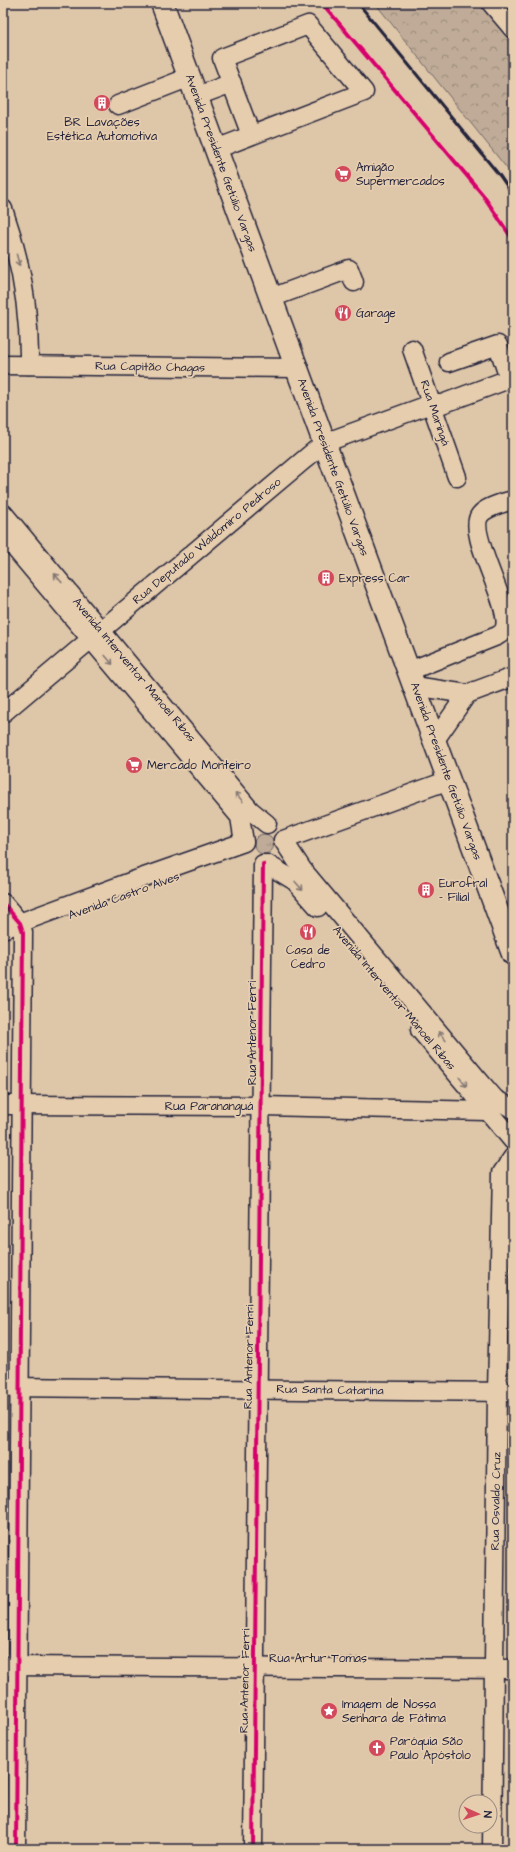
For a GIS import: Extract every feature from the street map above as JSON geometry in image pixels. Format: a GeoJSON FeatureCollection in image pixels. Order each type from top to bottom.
{"type":"FeatureCollection","features":[{"type":"Feature","properties":{"kind":"main road","name":"Avenida Presidente Getúlio Vargas"},"geometry":{"type":"LineString","coordinates":[[162,3],[296,368],[448,774],[513,954]]}},
{"type":"Feature","properties":{"kind":"street"},"geometry":{"type":"LineString","coordinates":[[492,3],[513,30]]}},
{"type":"Feature","properties":{"kind":"street"},"geometry":{"type":"LineString","coordinates":[[216,149],[364,92],[308,25],[222,58],[251,135]]}},
{"type":"Feature","properties":{"kind":"street"},"geometry":{"type":"LineString","coordinates":[[118,105],[193,87],[232,83]]}},
{"type":"Feature","properties":{"kind":"street"},"geometry":{"type":"LineString","coordinates":[[3,209],[22,272],[28,309],[30,365]]}},
{"type":"Feature","properties":{"kind":"street"},"geometry":{"type":"LineString","coordinates":[[271,298],[349,269],[354,282]]}},
{"type":"Feature","properties":{"kind":"street","name":"Rua Deputado Waldomiro Pedroso"},"geometry":{"type":"LineString","coordinates":[[3,713],[324,443],[431,404],[442,404],[509,379],[498,345],[449,362]]}},
{"type":"Feature","properties":{"kind":"street","name":"Rua Maringá"},"geometry":{"type":"LineString","coordinates":[[412,349],[457,477]]}},
{"type":"Feature","properties":{"kind":"street","name":"Rua Capitão Chagas"},"geometry":{"type":"LineString","coordinates":[[3,365],[296,368]]}},
{"type":"Feature","properties":{"kind":"street"},"geometry":{"type":"LineString","coordinates":[[412,678],[502,633],[505,620],[479,537],[477,522],[479,515],[486,510],[513,500]]}},
{"type":"Feature","properties":{"kind":"street","name":"Avenida Interventor Manoel Ribas"},"geometry":{"type":"LineString","coordinates":[[3,513],[240,817],[244,847]]}},
{"type":"Feature","properties":{"kind":"street","name":"Avenida Interventor Manoel Ribas"},"geometry":{"type":"LineString","coordinates":[[3,534],[97,635],[250,810],[276,831],[359,947],[487,1111],[513,1141]]}},
{"type":"Feature","properties":{"kind":"street"},"geometry":{"type":"LineString","coordinates":[[435,740],[467,694],[513,677]]}},
{"type":"Feature","properties":{"kind":"street"},"geometry":{"type":"LineString","coordinates":[[412,678],[467,694]]}},
{"type":"Feature","properties":{"kind":"street"},"geometry":{"type":"LineString","coordinates":[[276,831],[283,848],[280,855],[275,861],[265,864],[252,861],[244,847],[246,834],[252,828],[259,825],[276,831],[448,774]]}},
{"type":"Feature","properties":{"kind":"street","name":"Avenida Castro Alves"},"geometry":{"type":"LineString","coordinates":[[3,940],[15,928],[244,847]]}},
{"type":"Feature","properties":{"kind":"street","name":"Avenida Interventor Manoel Ribas"},"geometry":{"type":"LineString","coordinates":[[265,864],[295,881],[359,947],[495,1099],[513,1109]]}},
{"type":"Feature","properties":{"kind":"street","name":"Rua Antenor Ferri"},"geometry":{"type":"LineString","coordinates":[[254,1849],[265,864]]}},
{"type":"Feature","properties":{"kind":"street"},"geometry":{"type":"LineString","coordinates":[[3,903],[15,928],[22,1105],[12,1387],[10,1666],[16,1849]]}},
{"type":"Feature","properties":{"kind":"street","name":"Rua Parananguá"},"geometry":{"type":"LineString","coordinates":[[3,1105],[262,1106],[487,1111]]}},
{"type":"Feature","properties":{"kind":"street","name":"Rua Osvaldo Cruz"},"geometry":{"type":"LineString","coordinates":[[492,1849],[494,1669],[505,1392],[502,1172],[513,1158]]}},
{"type":"Feature","properties":{"kind":"street","name":"Rua Santa Catarina"},"geometry":{"type":"LineString","coordinates":[[12,1387],[505,1392]]}},
{"type":"Feature","properties":{"kind":"street","name":"Rua Artur Tomas"},"geometry":{"type":"LineString","coordinates":[[10,1666],[513,1669]]}},
{"type":"Feature","properties":{"kind":"green space"},"geometry":{"type":"Polygon","coordinates":[[[375,3],[480,3],[513,42],[513,176],[375,3]]]}},
{"type":"Feature","properties":{"kind":"green space"},"geometry":{"type":"Polygon","coordinates":[[[264,834],[271,837],[274,844],[271,851],[264,854],[257,851],[254,844],[257,837],[264,834]]]}},
{"type":"Feature","properties":{"kind":"railway"},"geometry":{"type":"LineString","coordinates":[[358,3],[500,176],[513,195]]}},
{"type":"Feature","properties":{"kind":"cycle path"},"geometry":{"type":"LineString","coordinates":[[322,3],[483,195],[513,240]]}},
{"type":"Feature","properties":{"kind":"cycle path"},"geometry":{"type":"LineString","coordinates":[[253,1849],[263,864]]}},
{"type":"Feature","properties":{"kind":"cycle path"},"geometry":{"type":"LineString","coordinates":[[3,903],[20,923],[23,932],[16,1849]]}},
{"type":"Feature","properties":{"kind":"place","name":"BR Lavações Estética Automotiva"},"geometry":{"type":"Point","coordinates":[102,103]}},
{"type":"Feature","properties":{"kind":"place","name":"Amigão Supermercados"},"geometry":{"type":"Point","coordinates":[343,174]}},
{"type":"Feature","properties":{"kind":"place","name":"Garage"},"geometry":{"type":"Point","coordinates":[343,313]}},
{"type":"Feature","properties":{"kind":"place","name":"Express Car"},"geometry":{"type":"Point","coordinates":[326,578]}},
{"type":"Feature","properties":{"kind":"place","name":"Mercado Monteiro"},"geometry":{"type":"Point","coordinates":[134,765]}},
{"type":"Feature","properties":{"kind":"place","name":"Eurofral - Filial"},"geometry":{"type":"Point","coordinates":[426,890]}},
{"type":"Feature","properties":{"kind":"place","name":"Casa de Cedro"},"geometry":{"type":"Point","coordinates":[308,932]}},
{"type":"Feature","properties":{"kind":"place","name":"Imagem de Nossa Senhara de Fátima"},"geometry":{"type":"Point","coordinates":[329,1711]}},
{"type":"Feature","properties":{"kind":"place","name":"Paróquia São Paulo Apóstolo"},"geometry":{"type":"Point","coordinates":[377,1748]}}]}
